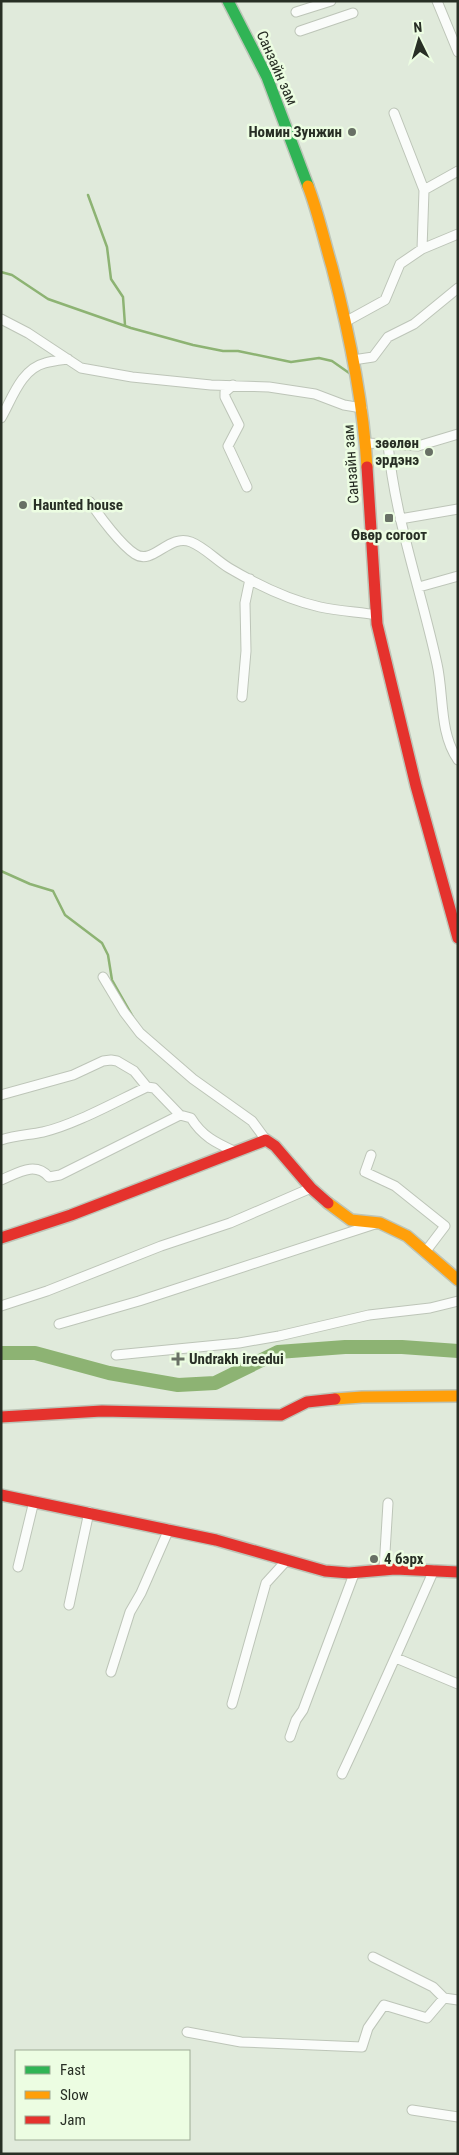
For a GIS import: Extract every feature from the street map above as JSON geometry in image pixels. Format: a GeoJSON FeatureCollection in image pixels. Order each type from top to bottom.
{"type":"FeatureCollection","features":[{"type":"Feature","properties":{"kind":"street","name":"Санзайн зам"},"geometry":{"type":"LineString","coordinates":[[228,1],[267,77],[316,204],[345,322],[362,408],[366,443],[377,624],[416,786],[458,938]]}},
{"type":"Feature","properties":{"kind":"street"},"geometry":{"type":"LineString","coordinates":[[296,12],[331,1]]}},
{"type":"Feature","properties":{"kind":"street"},"geometry":{"type":"LineString","coordinates":[[437,1],[458,52]]}},
{"type":"Feature","properties":{"kind":"street"},"geometry":{"type":"LineString","coordinates":[[300,31],[353,13]]}},
{"type":"Feature","properties":{"kind":"street"},"geometry":{"type":"LineString","coordinates":[[394,113],[424,190],[422,249]]}},
{"type":"Feature","properties":{"kind":"street"},"geometry":{"type":"LineString","coordinates":[[424,190],[458,171]]}},
{"type":"Feature","properties":{"kind":"street"},"geometry":{"type":"LineString","coordinates":[[345,322],[385,300],[400,264],[422,249],[458,234]]}},
{"type":"Feature","properties":{"kind":"street"},"geometry":{"type":"LineString","coordinates":[[353,360],[373,357],[388,337],[414,324],[458,288]]}},
{"type":"Feature","properties":{"kind":"street"},"geometry":{"type":"LineString","coordinates":[[1,319],[28,333],[81,368],[132,377],[269,387],[314,394],[344,405],[362,408]]}},
{"type":"Feature","properties":{"kind":"street"},"geometry":{"type":"LineString","coordinates":[[1,418],[11,397],[28,372],[42,363],[68,359]]}},
{"type":"Feature","properties":{"kind":"street"},"geometry":{"type":"LineString","coordinates":[[233,385],[225,392],[225,397],[239,426],[228,446],[247,487]]}},
{"type":"Feature","properties":{"kind":"street"},"geometry":{"type":"LineString","coordinates":[[366,443],[418,446],[458,434]]}},
{"type":"Feature","properties":{"kind":"street"},"geometry":{"type":"LineString","coordinates":[[388,444],[393,487],[400,519],[438,666],[440,700],[451,751],[458,760]]}},
{"type":"Feature","properties":{"kind":"street"},"geometry":{"type":"LineString","coordinates":[[90,502],[103,520],[134,554],[142,557],[149,556],[176,539],[191,542],[229,568],[276,592],[319,607],[377,615]]}},
{"type":"Feature","properties":{"kind":"street"},"geometry":{"type":"LineString","coordinates":[[400,519],[458,509]]}},
{"type":"Feature","properties":{"kind":"street"},"geometry":{"type":"LineString","coordinates":[[419,587],[458,576]]}},
{"type":"Feature","properties":{"kind":"street"},"geometry":{"type":"LineString","coordinates":[[242,697],[246,651],[245,603],[250,578]]}},
{"type":"Feature","properties":{"kind":"street"},"geometry":{"type":"LineString","coordinates":[[103,976],[124,1012],[140,1033],[193,1079],[252,1121],[266,1140],[275,1146],[311,1188],[340,1214],[352,1220],[380,1223],[407,1236],[458,1280]]}},
{"type":"Feature","properties":{"kind":"street"},"geometry":{"type":"LineString","coordinates":[[1,1095],[73,1075],[103,1061],[111,1060],[117,1061],[134,1071],[147,1087]]}},
{"type":"Feature","properties":{"kind":"street"},"geometry":{"type":"LineString","coordinates":[[1,1140],[21,1134],[44,1132],[73,1121],[147,1087],[154,1088],[180,1115],[191,1118],[197,1127],[212,1141],[234,1150]]}},
{"type":"Feature","properties":{"kind":"street"},"geometry":{"type":"LineString","coordinates":[[1,1180],[34,1168],[44,1171],[49,1177],[60,1175],[180,1115]]}},
{"type":"Feature","properties":{"kind":"street"},"geometry":{"type":"LineString","coordinates":[[1,1238],[72,1215],[234,1150],[266,1140]]}},
{"type":"Feature","properties":{"kind":"street"},"geometry":{"type":"LineString","coordinates":[[371,1156],[365,1172],[395,1186],[445,1226],[426,1251]]}},
{"type":"Feature","properties":{"kind":"street"},"geometry":{"type":"LineString","coordinates":[[1,1306],[47,1291],[161,1246],[230,1223],[311,1188]]}},
{"type":"Feature","properties":{"kind":"street"},"geometry":{"type":"LineString","coordinates":[[59,1324],[380,1223]]}},
{"type":"Feature","properties":{"kind":"street"},"geometry":{"type":"LineString","coordinates":[[116,1355],[239,1343],[369,1316],[430,1308],[458,1301]]}},
{"type":"Feature","properties":{"kind":"street"},"geometry":{"type":"LineString","coordinates":[[1,1417],[102,1411],[281,1416],[307,1402],[362,1398],[458,1396]]}},
{"type":"Feature","properties":{"kind":"street"},"geometry":{"type":"LineString","coordinates":[[1,1495],[248,1547],[327,1572],[354,1574],[384,1569],[458,1572]]}},
{"type":"Feature","properties":{"kind":"street"},"geometry":{"type":"LineString","coordinates":[[18,1568],[34,1501]]}},
{"type":"Feature","properties":{"kind":"street"},"geometry":{"type":"LineString","coordinates":[[384,1569],[388,1503]]}},
{"type":"Feature","properties":{"kind":"street"},"geometry":{"type":"LineString","coordinates":[[69,1605],[89,1512]]}},
{"type":"Feature","properties":{"kind":"street"},"geometry":{"type":"LineString","coordinates":[[111,1672],[130,1612],[142,1593],[169,1529]]}},
{"type":"Feature","properties":{"kind":"street"},"geometry":{"type":"LineString","coordinates":[[232,1704],[266,1583],[287,1560]]}},
{"type":"Feature","properties":{"kind":"street"},"geometry":{"type":"LineString","coordinates":[[342,1774],[396,1658],[418,1602],[434,1570]]}},
{"type":"Feature","properties":{"kind":"street"},"geometry":{"type":"LineString","coordinates":[[290,1738],[310,1692],[354,1574]]}},
{"type":"Feature","properties":{"kind":"street"},"geometry":{"type":"LineString","coordinates":[[396,1658],[458,1684]]}},
{"type":"Feature","properties":{"kind":"street"},"geometry":{"type":"LineString","coordinates":[[373,1957],[433,1987],[444,1998],[458,2000]]}},
{"type":"Feature","properties":{"kind":"street"},"geometry":{"type":"LineString","coordinates":[[187,2032],[241,2042],[362,2047],[368,2028],[384,2005],[427,2018],[444,1998]]}},
{"type":"Feature","properties":{"kind":"street"},"geometry":{"type":"LineString","coordinates":[[412,2110],[458,2117]]}},
{"type":"Feature","properties":{"kind":"waterway"},"geometry":{"type":"LineString","coordinates":[[88,195],[107,247],[111,279],[123,297],[125,325]]}},
{"type":"Feature","properties":{"kind":"waterway"},"geometry":{"type":"LineString","coordinates":[[1,272],[12,275],[48,299],[131,328],[193,345],[223,351],[238,351],[291,362],[319,358],[332,361],[352,375]]}},
{"type":"Feature","properties":{"kind":"waterway"},"geometry":{"type":"LineString","coordinates":[[1,871],[30,884],[53,891],[65,915],[102,943],[108,955],[112,980],[133,1017]]}},
{"type":"Feature","properties":{"kind":"waterway"},"geometry":{"type":"LineString","coordinates":[[1,1353],[35,1353],[109,1373],[178,1385],[215,1383],[278,1352],[345,1347],[402,1347],[458,1351]]}},
{"type":"Feature","properties":{"kind":"traffic: fast"},"geometry":{"type":"LineString","coordinates":[[228,1],[267,77],[308,186]]}},
{"type":"Feature","properties":{"kind":"traffic: slow"},"geometry":{"type":"LineString","coordinates":[[308,186],[318,216],[344,316],[359,391],[367,467]]}},
{"type":"Feature","properties":{"kind":"traffic: slow"},"geometry":{"type":"LineString","coordinates":[[328,1203],[351,1220],[380,1223],[407,1236],[458,1280]]}},
{"type":"Feature","properties":{"kind":"traffic: slow"},"geometry":{"type":"LineString","coordinates":[[335,1399],[458,1396]]}},
{"type":"Feature","properties":{"kind":"traffic: jam"},"geometry":{"type":"LineString","coordinates":[[367,467],[377,624],[416,786],[458,938]]}},
{"type":"Feature","properties":{"kind":"traffic: jam"},"geometry":{"type":"LineString","coordinates":[[1,1238],[71,1215],[266,1140],[275,1146],[311,1188],[328,1203]]}},
{"type":"Feature","properties":{"kind":"traffic: jam"},"geometry":{"type":"LineString","coordinates":[[1,1417],[102,1411],[281,1415],[307,1402],[335,1399]]}},
{"type":"Feature","properties":{"kind":"traffic: jam"},"geometry":{"type":"LineString","coordinates":[[1,1495],[216,1540],[325,1571],[349,1573],[395,1569],[458,1572]]}},
{"type":"Feature","properties":{"kind":"place","name":"Номин Зунжин"},"geometry":{"type":"Point","coordinates":[352,132]}},
{"type":"Feature","properties":{"kind":"place","name":"зөөлөн эрдэнэ"},"geometry":{"type":"Point","coordinates":[429,452]}},
{"type":"Feature","properties":{"kind":"place","name":"Haunted house"},"geometry":{"type":"Point","coordinates":[23,505]}},
{"type":"Feature","properties":{"kind":"place","name":"Өвөр согоот"},"geometry":{"type":"Point","coordinates":[389,518]}},
{"type":"Feature","properties":{"kind":"place","name":"Undrakh ireedui"},"geometry":{"type":"Point","coordinates":[178,1359]}},
{"type":"Feature","properties":{"kind":"place","name":"4 бэрх"},"geometry":{"type":"Point","coordinates":[374,1559]}}]}
